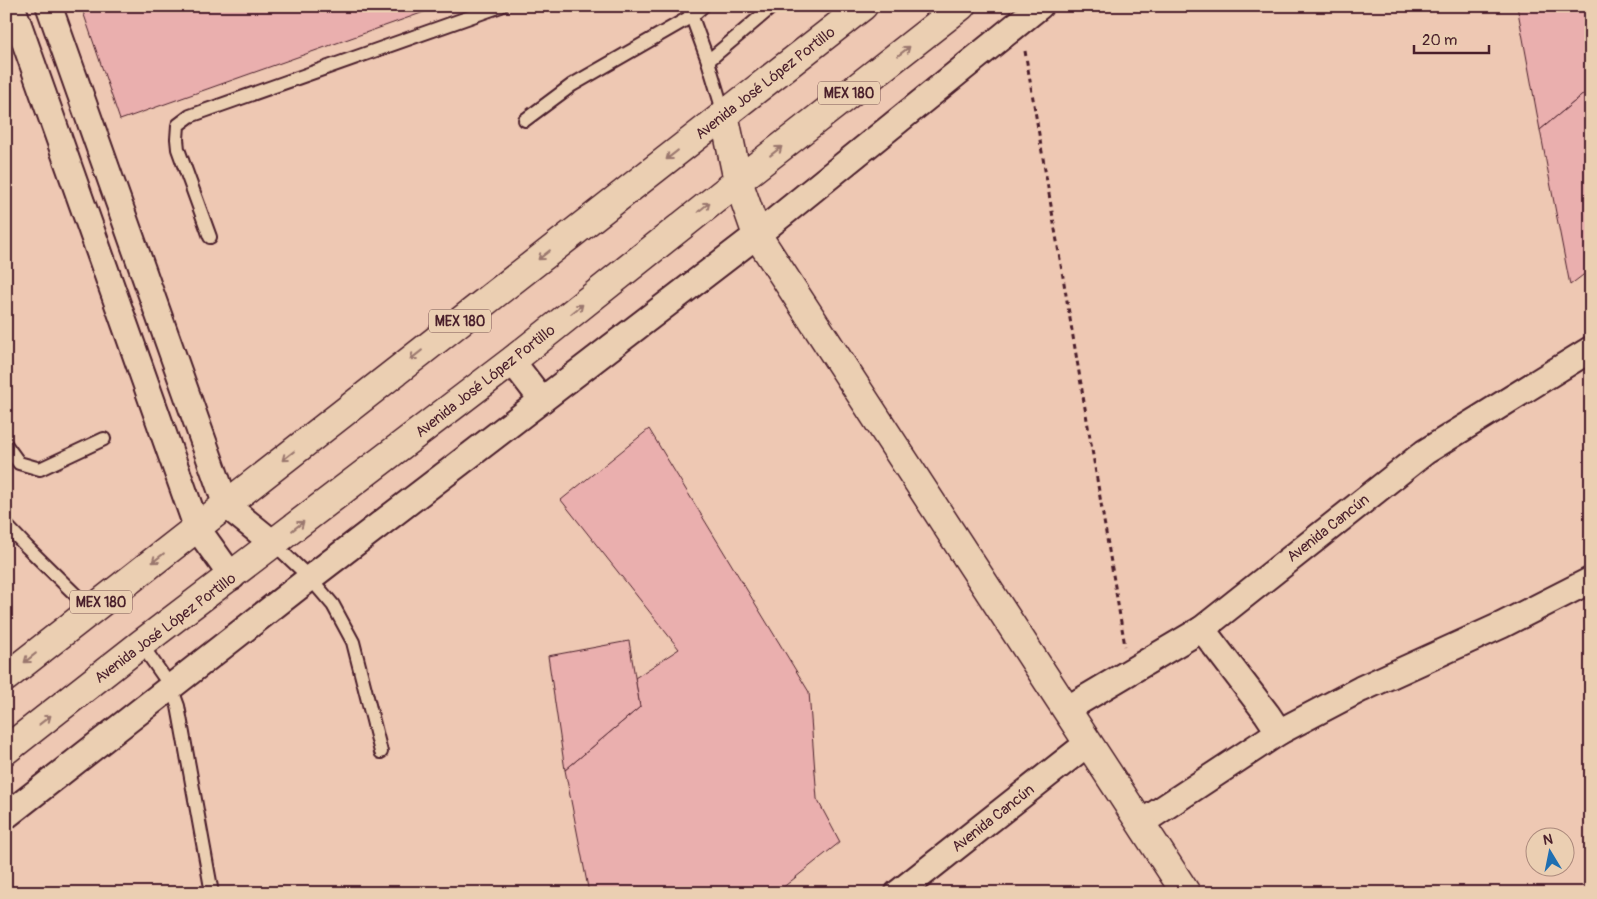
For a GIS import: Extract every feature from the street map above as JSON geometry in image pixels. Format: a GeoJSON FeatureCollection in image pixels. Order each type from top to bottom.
{"type":"FeatureCollection","features":[{"type":"Feature","properties":{"kind":"main road","name":"Avenida José López Portillo"},"geometry":{"type":"LineString","coordinates":[[6,677],[864,6]]}},
{"type":"Feature","properties":{"kind":"main road","name":"Avenida José López Portillo"},"geometry":{"type":"LineString","coordinates":[[6,750],[512,361],[961,6]]}},
{"type":"Feature","properties":{"kind":"main road"},"geometry":{"type":"LineString","coordinates":[[724,114],[738,181],[757,235],[1186,893]]}},
{"type":"Feature","properties":{"kind":"street"},"geometry":{"type":"LineString","coordinates":[[12,6],[197,528],[232,577]]}},
{"type":"Feature","properties":{"kind":"street"},"geometry":{"type":"LineString","coordinates":[[49,6],[226,505],[274,544]]}},
{"type":"Feature","properties":{"kind":"street"},"geometry":{"type":"LineString","coordinates":[[6,816],[310,578],[757,235],[1040,6]]}},
{"type":"Feature","properties":{"kind":"street"},"geometry":{"type":"LineString","coordinates":[[60,144],[94,132]]}},
{"type":"Feature","properties":{"kind":"street"},"geometry":{"type":"LineString","coordinates":[[126,330],[158,314]]}},
{"type":"Feature","properties":{"kind":"street","name":"Avenida Cancún"},"geometry":{"type":"LineString","coordinates":[[1067,709],[1202,629],[1425,452],[1591,349]]}},
{"type":"Feature","properties":{"kind":"street"},"geometry":{"type":"LineString","coordinates":[[512,361],[542,400]]}},
{"type":"Feature","properties":{"kind":"street"},"geometry":{"type":"LineString","coordinates":[[1141,823],[1279,732],[1361,689],[1502,625],[1591,580]]}},
{"type":"Feature","properties":{"kind":"street"},"geometry":{"type":"LineString","coordinates":[[1202,629],[1268,714],[1279,732]]}},
{"type":"Feature","properties":{"kind":"street","name":"Avenida Cancún"},"geometry":{"type":"LineString","coordinates":[[898,893],[1088,743]]}},
{"type":"Feature","properties":{"kind":"lane"},"geometry":{"type":"LineString","coordinates":[[210,237],[178,149],[176,139],[178,125],[190,116],[501,6]]}},
{"type":"Feature","properties":{"kind":"lane"},"geometry":{"type":"LineString","coordinates":[[525,120],[572,85],[690,11],[703,6]]}},
{"type":"Feature","properties":{"kind":"lane"},"geometry":{"type":"LineString","coordinates":[[708,61],[773,6]]}},
{"type":"Feature","properties":{"kind":"lane"},"geometry":{"type":"LineString","coordinates":[[690,11],[724,114]]}},
{"type":"Feature","properties":{"kind":"lane"},"geometry":{"type":"LineString","coordinates":[[6,445],[19,463],[40,469],[104,439]]}},
{"type":"Feature","properties":{"kind":"lane"},"geometry":{"type":"LineString","coordinates":[[6,524],[91,610]]}},
{"type":"Feature","properties":{"kind":"lane"},"geometry":{"type":"LineString","coordinates":[[274,544],[310,578],[334,606],[353,642],[381,752]]}},
{"type":"Feature","properties":{"kind":"lane"},"geometry":{"type":"LineString","coordinates":[[142,644],[171,687],[178,706],[212,893]]}},
{"type":"Feature","properties":{"kind":"path"},"geometry":{"type":"LineString","coordinates":[[1020,22],[1129,672]]}},
{"type":"Feature","properties":{"kind":"building"},"geometry":{"type":"Polygon","coordinates":[[[81,6],[441,6],[120,120],[81,6]]]}},
{"type":"Feature","properties":{"kind":"building"},"geometry":{"type":"Polygon","coordinates":[[[1517,6],[1591,6],[1591,88],[1540,130],[1517,6]]]}},
{"type":"Feature","properties":{"kind":"building"},"geometry":{"type":"Polygon","coordinates":[[[1591,88],[1591,269],[1570,285],[1540,130],[1591,88]]]}},
{"type":"Feature","properties":{"kind":"building"},"geometry":{"type":"Polygon","coordinates":[[[649,429],[809,692],[817,799],[840,842],[776,893],[589,893],[565,770],[640,707],[635,678],[679,649],[561,500],[649,429]]]}},
{"type":"Feature","properties":{"kind":"building"},"geometry":{"type":"Polygon","coordinates":[[[629,641],[640,707],[565,770],[548,656],[629,641]]]}}]}
